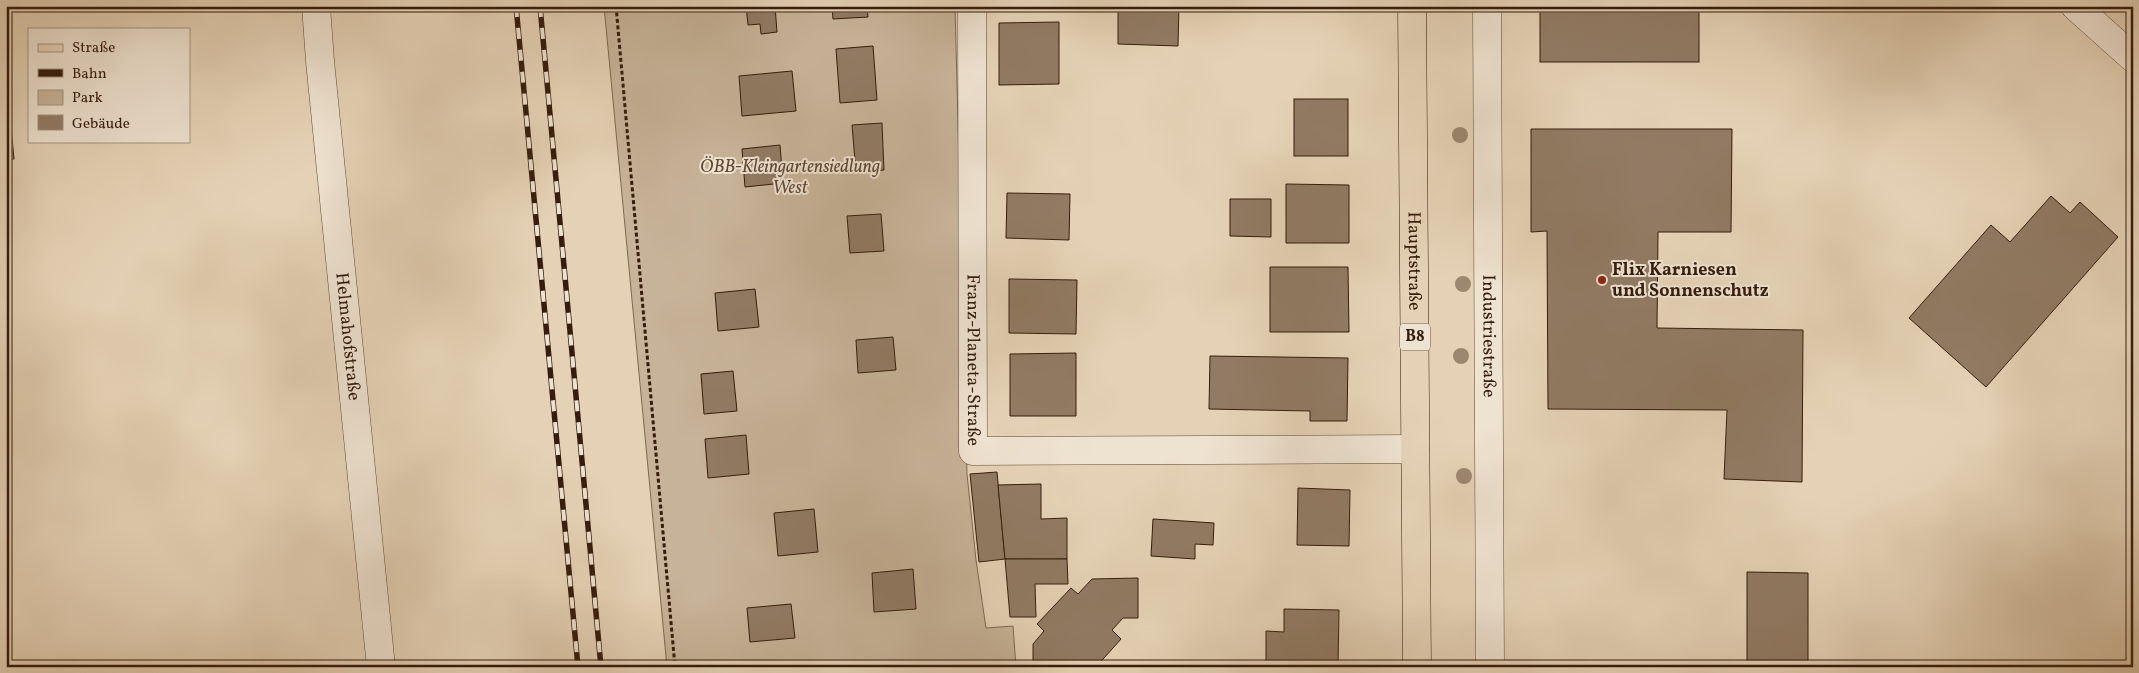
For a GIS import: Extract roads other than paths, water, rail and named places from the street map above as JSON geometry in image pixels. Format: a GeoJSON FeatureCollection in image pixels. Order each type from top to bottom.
{"type":"FeatureCollection","features":[{"type":"Feature","properties":{"kind":"main road","name":"Hauptstraße"},"geometry":{"type":"LineString","coordinates":[[1412,6],[1417,667]]}},
{"type":"Feature","properties":{"kind":"street","name":"Helmahofstraße"},"geometry":{"type":"LineString","coordinates":[[316,6],[381,667]]}},
{"type":"Feature","properties":{"kind":"street","name":"Franz-Planeta-Straße"},"geometry":{"type":"LineString","coordinates":[[972,6],[973,451],[1415,450]]}},
{"type":"Feature","properties":{"kind":"street","name":"Industriestraße"},"geometry":{"type":"LineString","coordinates":[[1487,6],[1490,667]]}},
{"type":"Feature","properties":{"kind":"street"},"geometry":{"type":"LineString","coordinates":[[2075,6],[2133,58]]}},
{"type":"Feature","properties":{"kind":"railway"},"geometry":{"type":"LineString","coordinates":[[516,6],[578,667]]}},
{"type":"Feature","properties":{"kind":"railway"},"geometry":{"type":"LineString","coordinates":[[540,6],[601,667]]}},
{"type":"Feature","properties":{"kind":"place","name":"Flix Karniesen und Sonnenschutz"},"geometry":{"type":"Point","coordinates":[1602,280]}},
{"type":"Feature","properties":{"kind":"park label","name":"ÖBB-Kleingartensiedlung West"},"geometry":{"type":"Point","coordinates":[790,177]}}]}
